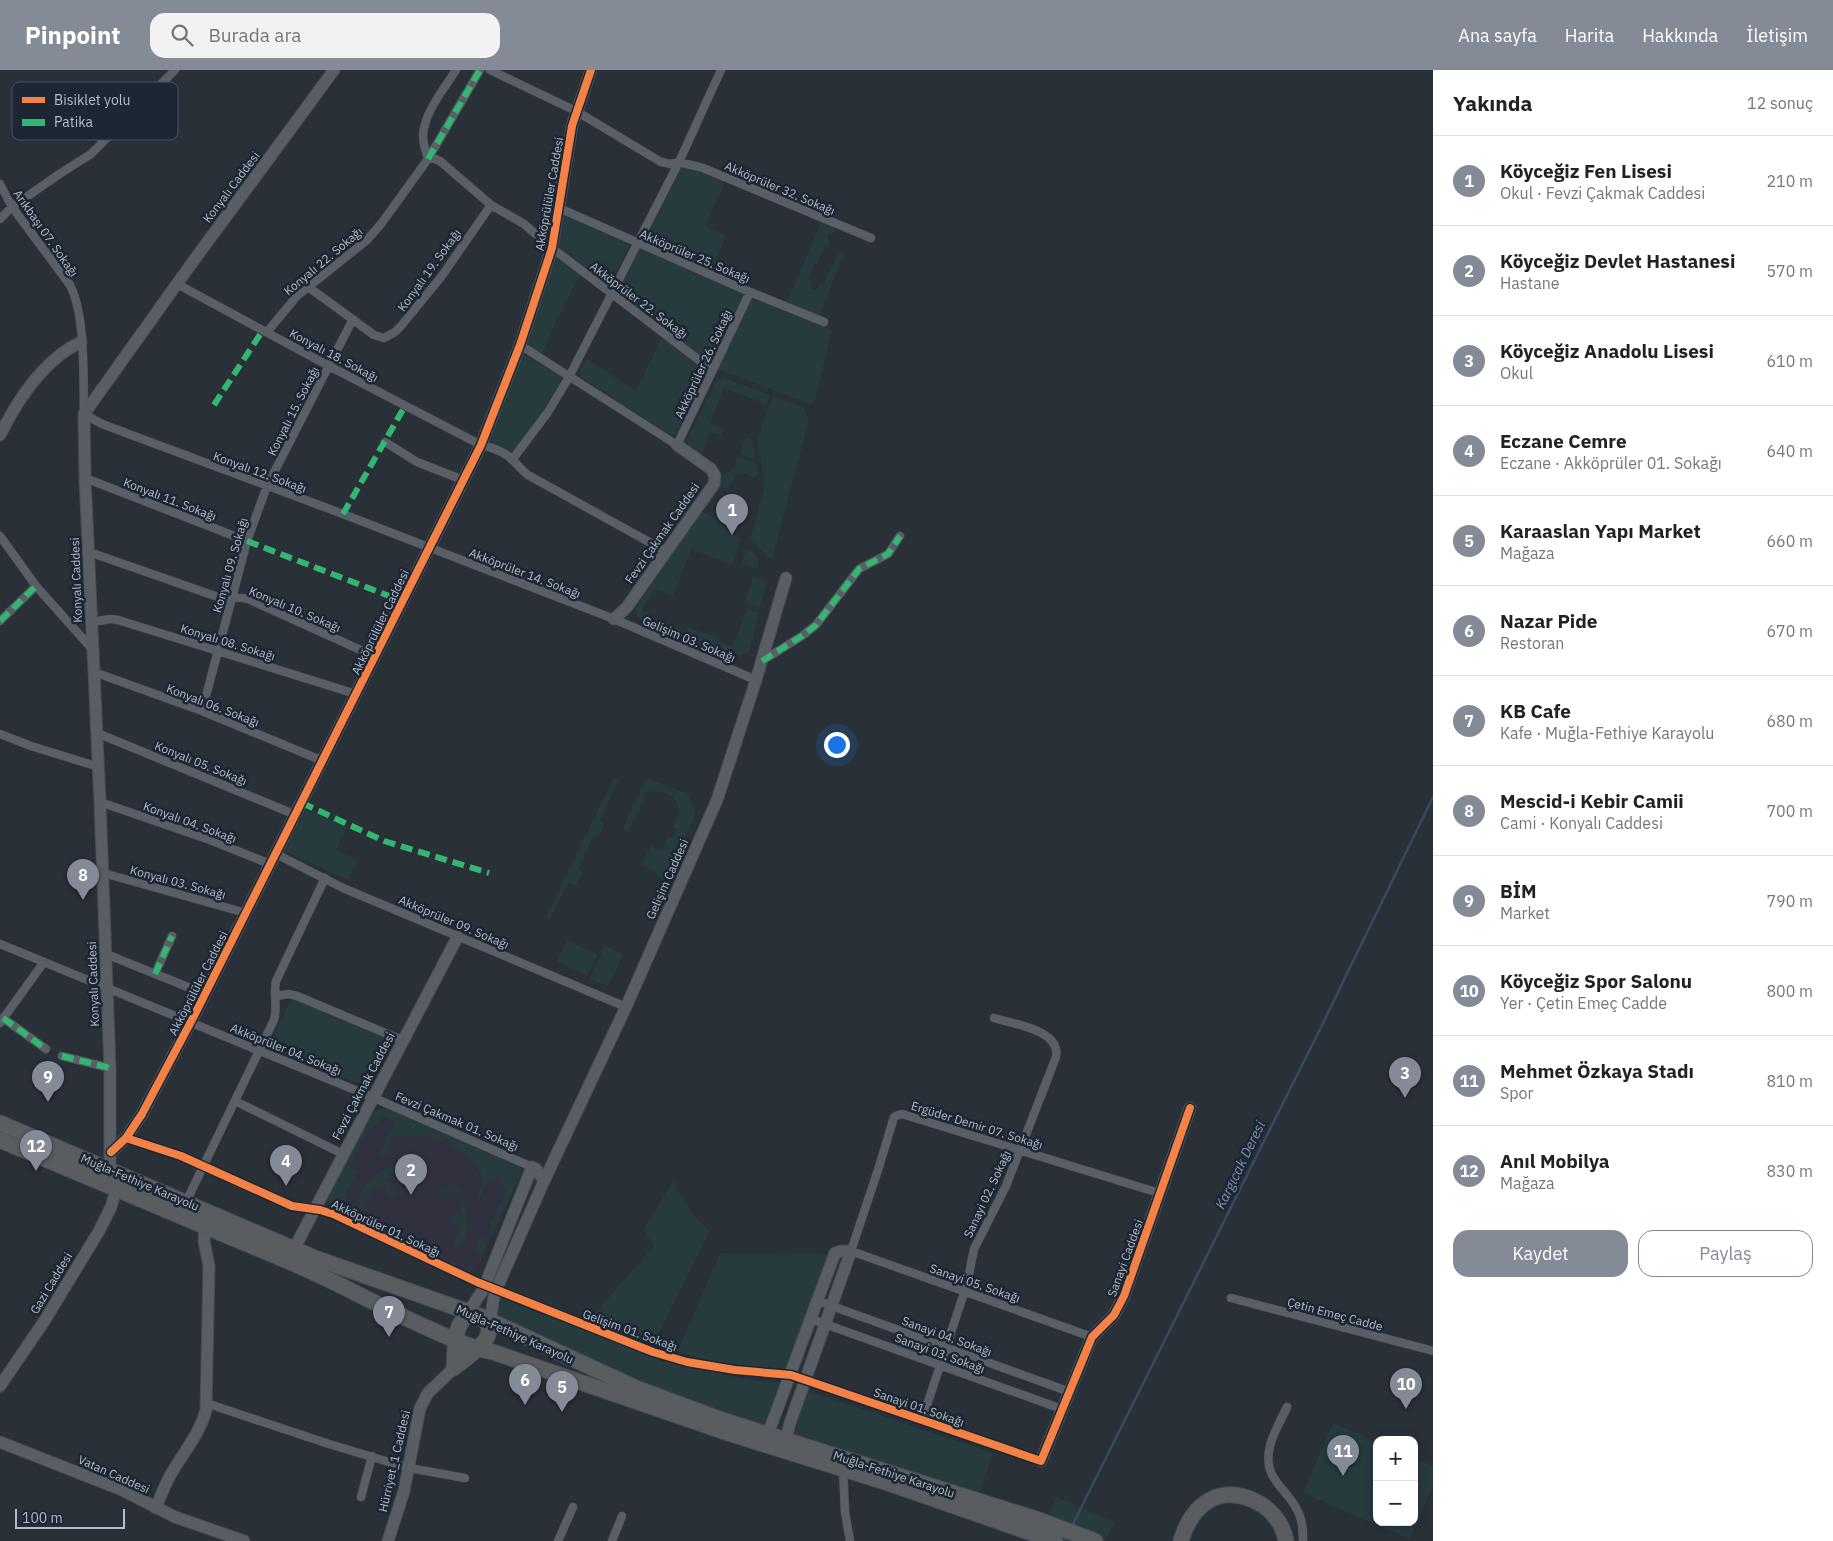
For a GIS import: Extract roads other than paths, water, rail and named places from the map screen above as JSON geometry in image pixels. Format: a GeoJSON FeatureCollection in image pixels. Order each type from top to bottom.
{"type":"FeatureCollection","features":[{"type":"Feature","properties":{"kind":"highway","name":"Muğla-Fethiye Karayolu"},"geometry":{"type":"LineString","coordinates":[[0,1123],[334,1265],[473,1331],[1032,1525],[1056,1541]]}},
{"type":"Feature","properties":{"kind":"highway","name":"Muğla-Fethiye Karayolu"},"geometry":{"type":"LineString","coordinates":[[0,1140],[297,1265],[407,1319],[473,1331],[493,1352],[728,1433],[885,1482],[1032,1525],[1095,1541]]}},
{"type":"Feature","properties":{"kind":"highway"},"geometry":{"type":"LineString","coordinates":[[454,1368],[473,1331]]}},
{"type":"Feature","properties":{"kind":"highway"},"geometry":{"type":"LineString","coordinates":[[1181,1541],[1188,1521],[1201,1506],[1215,1498],[1232,1494],[1251,1500],[1268,1509],[1279,1522],[1286,1541]]}},
{"type":"Feature","properties":{"kind":"street"},"geometry":{"type":"LineString","coordinates":[[163,82],[175,70]]}},
{"type":"Feature","properties":{"kind":"street","name":"Konyalı Caddesi"},"geometry":{"type":"LineString","coordinates":[[110,1169],[112,1152],[110,1068],[99,767],[85,478],[84,414],[334,70]]}},
{"type":"Feature","properties":{"kind":"street"},"geometry":{"type":"LineString","coordinates":[[428,158],[423,137],[426,124],[434,105],[456,70]]}},
{"type":"Feature","properties":{"kind":"street","name":"Konyalı 22. Sokağı"},"geometry":{"type":"LineString","coordinates":[[267,332],[292,300],[373,233],[428,158],[480,70]]}},
{"type":"Feature","properties":{"kind":"street","name":"Akköprüler 32. Sokağı"},"geometry":{"type":"LineString","coordinates":[[490,70],[576,112],[661,162],[672,164],[679,162],[703,168],[872,238]]}},
{"type":"Feature","properties":{"kind":"street","name":"Akköprülüler Caddesi"},"geometry":{"type":"LineString","coordinates":[[112,1152],[126,1138],[142,1114],[190,1023],[376,657],[481,445],[520,345],[552,248],[576,112],[591,70]]}},
{"type":"Feature","properties":{"kind":"street"},"geometry":{"type":"LineString","coordinates":[[512,460],[544,417],[569,377],[679,162],[721,70]]}},
{"type":"Feature","properties":{"kind":"street"},"geometry":{"type":"LineString","coordinates":[[0,219],[12,207],[91,154],[105,140]]}},
{"type":"Feature","properties":{"kind":"street","name":"Akköprüler 22. Sokağı"},"geometry":{"type":"LineString","coordinates":[[428,158],[440,161],[491,205],[520,221],[552,248],[712,370]]}},
{"type":"Feature","properties":{"kind":"street","name":"Arıkbaşı 07. Sokağı"},"geometry":{"type":"LineString","coordinates":[[0,184],[12,207],[70,285],[76,297],[80,316],[84,414]]}},
{"type":"Feature","properties":{"kind":"street","name":"Konyalı 19. Sokağı"},"geometry":{"type":"LineString","coordinates":[[353,319],[379,338],[384,338],[395,332],[441,277],[491,205]]}},
{"type":"Feature","properties":{"kind":"street","name":"Akköprüler 25. Sokağı"},"geometry":{"type":"LineString","coordinates":[[559,208],[636,243],[824,322]]}},
{"type":"Feature","properties":{"kind":"street","name":"Konyalı 18. Sokağı"},"geometry":{"type":"LineString","coordinates":[[177,284],[481,445],[502,452],[520,470],[528,475],[666,552]]}},
{"type":"Feature","properties":{"kind":"street"},"geometry":{"type":"LineString","coordinates":[[308,286],[353,319]]}},
{"type":"Feature","properties":{"kind":"street","name":"Akköprüler 26. Sokağı"},"geometry":{"type":"LineString","coordinates":[[677,445],[750,292]]}},
{"type":"Feature","properties":{"kind":"street","name":"Konyalı 15. Sokağı"},"geometry":{"type":"LineString","coordinates":[[267,486],[353,319]]}},
{"type":"Feature","properties":{"kind":"street"},"geometry":{"type":"LineString","coordinates":[[0,435],[17,405],[43,372],[60,354],[81,342]]}},
{"type":"Feature","properties":{"kind":"street"},"geometry":{"type":"LineString","coordinates":[[520,345],[677,445]]}},
{"type":"Feature","properties":{"kind":"street","name":"Konyalı 12. Sokağı"},"geometry":{"type":"LineString","coordinates":[[84,414],[102,424],[429,547]]}},
{"type":"Feature","properties":{"kind":"street"},"geometry":{"type":"LineString","coordinates":[[385,442],[417,462],[463,480]]}},
{"type":"Feature","properties":{"kind":"street","name":"Fevzi Çakmak Caddesi"},"geometry":{"type":"LineString","coordinates":[[614,619],[626,607],[714,484],[714,472],[677,445]]}},
{"type":"Feature","properties":{"kind":"street","name":"Konyalı 11. Sokağı"},"geometry":{"type":"LineString","coordinates":[[85,478],[247,540]]}},
{"type":"Feature","properties":{"kind":"street","name":"Konyalı 09. Sokağı"},"geometry":{"type":"LineString","coordinates":[[202,711],[247,540],[267,486]]}},
{"type":"Feature","properties":{"kind":"street"},"geometry":{"type":"LineString","coordinates":[[0,536],[36,586],[93,650]]}},
{"type":"Feature","properties":{"kind":"street"},"geometry":{"type":"LineString","coordinates":[[762,661],[816,625],[859,569],[888,554],[900,536]]}},
{"type":"Feature","properties":{"kind":"street","name":"Akköprüler 14. Sokağı"},"geometry":{"type":"LineString","coordinates":[[429,547],[614,619]]}},
{"type":"Feature","properties":{"kind":"street","name":"Konyalı 10. Sokağı"},"geometry":{"type":"LineString","coordinates":[[89,552],[218,597],[248,599],[376,657]]}},
{"type":"Feature","properties":{"kind":"street","name":"Gelişim Caddesi"},"geometry":{"type":"LineString","coordinates":[[473,1331],[493,1301],[496,1290],[544,1181],[626,1007],[716,800],[762,661],[786,578]]}},
{"type":"Feature","properties":{"kind":"street"},"geometry":{"type":"LineString","coordinates":[[0,620],[36,586]]}},
{"type":"Feature","properties":{"kind":"street","name":"Konyalı 08. Sokağı"},"geometry":{"type":"LineString","coordinates":[[92,622],[110,619],[118,620],[356,694]]}},
{"type":"Feature","properties":{"kind":"street","name":"Gelişim 03. Sokağı"},"geometry":{"type":"LineString","coordinates":[[614,619],[756,680]]}},
{"type":"Feature","properties":{"kind":"street","name":"Konyalı 06. Sokağı"},"geometry":{"type":"LineString","coordinates":[[94,672],[202,711],[323,761]]}},
{"type":"Feature","properties":{"kind":"street","name":"Konyalı 05. Sokağı"},"geometry":{"type":"LineString","coordinates":[[97,733],[296,815]]}},
{"type":"Feature","properties":{"kind":"street"},"geometry":{"type":"LineString","coordinates":[[0,734],[31,746],[99,767]]}},
{"type":"Feature","properties":{"kind":"street","name":"Konyalı 04. Sokağı"},"geometry":{"type":"LineString","coordinates":[[100,802],[210,840],[273,859]]}},
{"type":"Feature","properties":{"kind":"street","name":"Akköprüler 09. Sokağı"},"geometry":{"type":"LineString","coordinates":[[273,859],[325,878],[626,1007]]}},
{"type":"Feature","properties":{"kind":"street","name":"Konyalı 03. Sokağı"},"geometry":{"type":"LineString","coordinates":[[103,873],[246,913]]}},
{"type":"Feature","properties":{"kind":"street"},"geometry":{"type":"LineString","coordinates":[[186,1202],[274,1020],[276,1014],[276,981],[325,878]]}},
{"type":"Feature","properties":{"kind":"street"},"geometry":{"type":"LineString","coordinates":[[155,974],[172,936]]}},
{"type":"Feature","properties":{"kind":"street","name":"Fevzi Çakmak Caddesi"},"geometry":{"type":"LineString","coordinates":[[294,1249],[458,936]]}},
{"type":"Feature","properties":{"kind":"street","name":"Akköprüler 04. Sokağı"},"geometry":{"type":"LineString","coordinates":[[0,944],[372,1097]]}},
{"type":"Feature","properties":{"kind":"street"},"geometry":{"type":"LineString","coordinates":[[106,954],[205,994]]}},
{"type":"Feature","properties":{"kind":"street"},"geometry":{"type":"LineString","coordinates":[[44,962],[2,1021],[46,1049]]}},
{"type":"Feature","properties":{"kind":"street"},"geometry":{"type":"LineString","coordinates":[[276,996],[289,994],[297,996],[402,1040]]}},
{"type":"Feature","properties":{"kind":"street","name":"Sanayi 02. Sokağı"},"geometry":{"type":"LineString","coordinates":[[922,1420],[965,1292],[974,1249],[999,1200],[1056,1057],[1056,1047],[1052,1040],[1039,1032],[994,1018]]}},
{"type":"Feature","properties":{"kind":"street"},"geometry":{"type":"LineString","coordinates":[[62,1056],[110,1068]]}},
{"type":"Feature","properties":{"kind":"street","name":"Fevzi Çakmak 01. Sokağı"},"geometry":{"type":"LineString","coordinates":[[372,1097],[532,1167]]}},
{"type":"Feature","properties":{"kind":"street"},"geometry":{"type":"LineString","coordinates":[[235,1101],[343,1154]]}},
{"type":"Feature","properties":{"kind":"street","name":"Sanayi Caddesi"},"geometry":{"type":"LineString","coordinates":[[1041,1461],[1092,1337],[1114,1315],[1124,1296],[1190,1108]]}},
{"type":"Feature","properties":{"kind":"street","name":"Ergüder Demir 07. Sokağı"},"geometry":{"type":"LineString","coordinates":[[851,1251],[891,1124],[894,1117],[902,1114],[1160,1193]]}},
{"type":"Feature","properties":{"kind":"street","name":"Akköprüler 01. Sokağı"},"geometry":{"type":"LineString","coordinates":[[126,1138],[165,1150],[292,1206],[333,1214],[496,1290]]}},
{"type":"Feature","properties":{"kind":"street"},"geometry":{"type":"LineString","coordinates":[[473,1331],[480,1297],[532,1167],[536,1169],[544,1181]]}},
{"type":"Feature","properties":{"kind":"street","name":"Gazi Caddesi"},"geometry":{"type":"LineString","coordinates":[[0,1386],[40,1329],[99,1231],[111,1207],[116,1190]]}},
{"type":"Feature","properties":{"kind":"street"},"geometry":{"type":"LineString","coordinates":[[156,1508],[166,1482],[201,1425],[206,1403],[209,1266],[204,1241],[205,1226]]}},
{"type":"Feature","properties":{"kind":"street"},"geometry":{"type":"LineString","coordinates":[[768,1434],[835,1253],[851,1251],[790,1423],[786,1440]]}},
{"type":"Feature","properties":{"kind":"street","name":"Sanayi 05. Sokağı"},"geometry":{"type":"LineString","coordinates":[[851,1251],[1092,1337]]}},
{"type":"Feature","properties":{"kind":"street","name":"Gelişim 01. Sokağı"},"geometry":{"type":"LineString","coordinates":[[496,1290],[623,1342],[670,1358],[735,1370],[791,1375]]}},
{"type":"Feature","properties":{"kind":"street","name":"Çetin Emeç Cadde"},"geometry":{"type":"LineString","coordinates":[[1231,1298],[1433,1351]]}},
{"type":"Feature","properties":{"kind":"street","name":"Sanayi 04. Sokağı"},"geometry":{"type":"LineString","coordinates":[[818,1301],[1070,1392]]}},
{"type":"Feature","properties":{"kind":"street","name":"Sanayi 03. Sokağı"},"geometry":{"type":"LineString","coordinates":[[811,1319],[1062,1409]]}},
{"type":"Feature","properties":{"kind":"street","name":"Hürriyet_1 Caddesi"},"geometry":{"type":"LineString","coordinates":[[388,1541],[409,1468],[420,1408],[428,1393],[454,1368]]}},
{"type":"Feature","properties":{"kind":"street","name":"Sanayi 01. Sokağı"},"geometry":{"type":"LineString","coordinates":[[791,1375],[1041,1461]]}},
{"type":"Feature","properties":{"kind":"street"},"geometry":{"type":"LineString","coordinates":[[206,1403],[409,1468],[465,1478]]}},
{"type":"Feature","properties":{"kind":"street"},"geometry":{"type":"LineString","coordinates":[[1286,1407],[1269,1447],[1269,1466],[1274,1480],[1299,1513],[1303,1541]]}},
{"type":"Feature","properties":{"kind":"street","name":"Vatan Caddesi"},"geometry":{"type":"LineString","coordinates":[[0,1442],[115,1487],[188,1522],[244,1541]]}},
{"type":"Feature","properties":{"kind":"street"},"geometry":{"type":"LineString","coordinates":[[361,1497],[372,1456]]}},
{"type":"Feature","properties":{"kind":"street"},"geometry":{"type":"LineString","coordinates":[[843,1469],[845,1512],[850,1541]]}},
{"type":"Feature","properties":{"kind":"street"},"geometry":{"type":"LineString","coordinates":[[558,1541],[573,1507]]}},
{"type":"Feature","properties":{"kind":"street"},"geometry":{"type":"LineString","coordinates":[[612,1541],[622,1516]]}},
{"type":"Feature","properties":{"kind":"waterway","name":"Kargıcak Deresi"},"geometry":{"type":"LineString","coordinates":[[1072,1526],[1324,1021],[1433,797]]}},
{"type":"Feature","properties":{"kind":"waterway","name":"Kargıcak Deresi"},"geometry":{"type":"LineString","coordinates":[[1064,1541],[1067,1535]]}},
{"type":"Feature","properties":{"kind":"place","name":"Köyceğiz Fen Lisesi"},"geometry":{"type":"Point","coordinates":[732,535]}},
{"type":"Feature","properties":{"kind":"place","name":"Mescid-i Kebir Camii"},"geometry":{"type":"Point","coordinates":[83,900]}},
{"type":"Feature","properties":{"kind":"place","name":"Köyceğiz Anadolu Lisesi"},"geometry":{"type":"Point","coordinates":[1405,1098]}},
{"type":"Feature","properties":{"kind":"place","name":"BİM"},"geometry":{"type":"Point","coordinates":[48,1102]}},
{"type":"Feature","properties":{"kind":"place","name":"Anıl Mobilya"},"geometry":{"type":"Point","coordinates":[36,1171]}},
{"type":"Feature","properties":{"kind":"place","name":"Eczane Cemre"},"geometry":{"type":"Point","coordinates":[286,1186]}},
{"type":"Feature","properties":{"kind":"place","name":"Köyceğiz Devlet Hastanesi"},"geometry":{"type":"Point","coordinates":[411,1195]}},
{"type":"Feature","properties":{"kind":"place","name":"KB Cafe"},"geometry":{"type":"Point","coordinates":[389,1337]}},
{"type":"Feature","properties":{"kind":"place","name":"Nazar Pide"},"geometry":{"type":"Point","coordinates":[525,1405]}},
{"type":"Feature","properties":{"kind":"place","name":"Köyceğiz Spor Salonu"},"geometry":{"type":"Point","coordinates":[1406,1409]}},
{"type":"Feature","properties":{"kind":"place","name":"Karaaslan Yapı Market"},"geometry":{"type":"Point","coordinates":[562,1412]}},
{"type":"Feature","properties":{"kind":"place","name":"Mehmet Özkaya Stadı"},"geometry":{"type":"Point","coordinates":[1343,1476]}}]}
